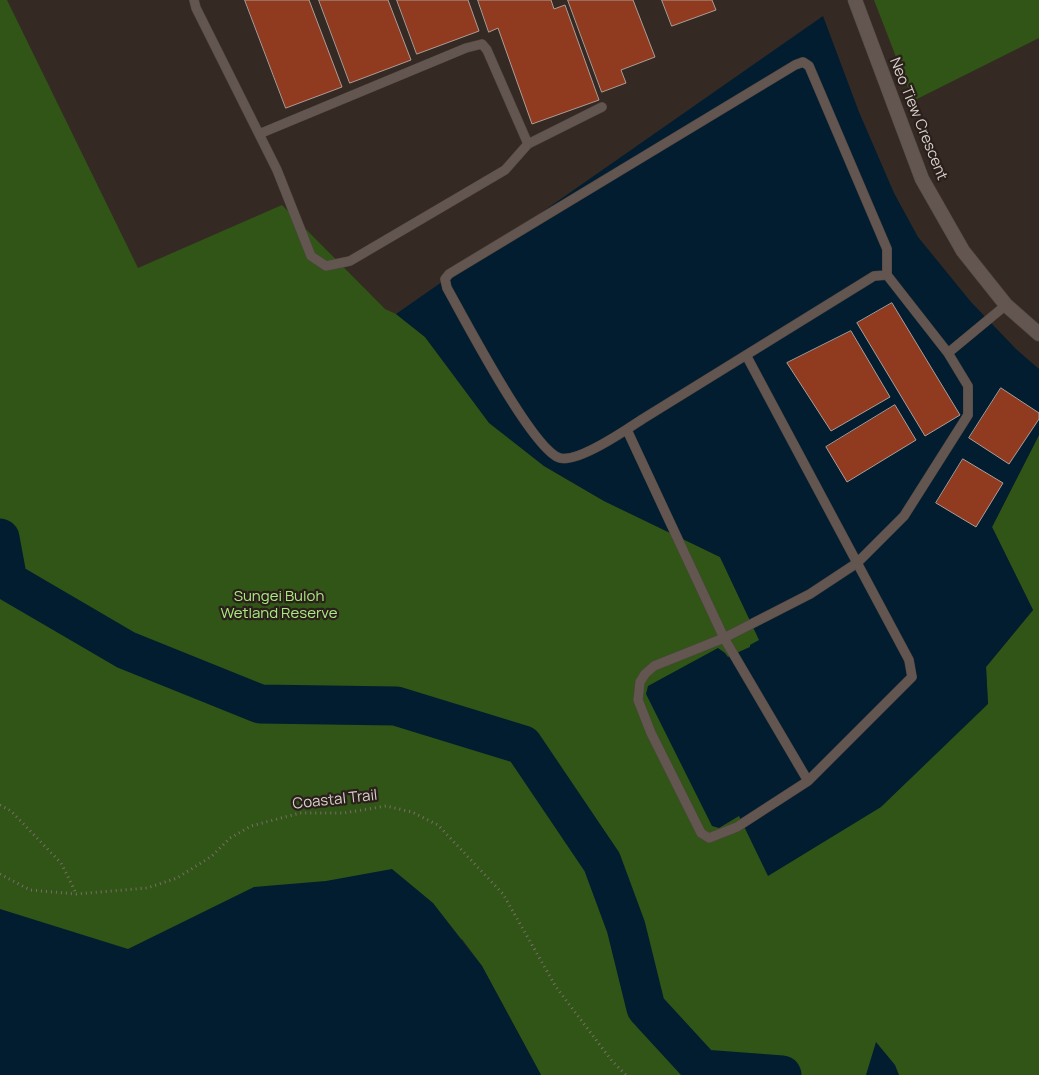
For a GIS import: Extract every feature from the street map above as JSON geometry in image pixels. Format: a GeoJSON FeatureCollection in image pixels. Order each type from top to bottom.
{"type":"FeatureCollection","features":[{"type":"Feature","properties":{"kind":"street","name":"Neo Tiew Crescent"},"geometry":{"type":"LineString","coordinates":[[855,0],[922,179],[963,251],[1006,305],[1039,334]]}},
{"type":"Feature","properties":{"kind":"lane"},"geometry":{"type":"LineString","coordinates":[[194,0],[196,8],[277,170],[311,256],[326,266],[350,261],[505,170],[528,144],[602,107]]}},
{"type":"Feature","properties":{"kind":"lane"},"geometry":{"type":"LineString","coordinates":[[259,134],[466,48],[482,44],[487,50],[528,144]]}},
{"type":"Feature","properties":{"kind":"lane"},"geometry":{"type":"LineString","coordinates":[[746,355],[857,563],[909,660],[912,677],[808,781],[737,827],[709,838],[701,833],[650,733],[638,700],[640,682],[644,674],[654,666],[724,638],[810,594],[857,563],[904,516],[968,415],[968,386],[948,353],[888,275],[887,250],[809,66],[803,62],[795,65],[449,274],[445,279],[447,288],[516,409],[550,452],[560,458],[571,458],[580,456],[627,430],[746,355],[874,276],[888,275]]}},
{"type":"Feature","properties":{"kind":"lane"},"geometry":{"type":"LineString","coordinates":[[948,353],[1006,305]]}},
{"type":"Feature","properties":{"kind":"lane"},"geometry":{"type":"LineString","coordinates":[[627,430],[724,638],[808,781]]}},
{"type":"Feature","properties":{"kind":"path"},"geometry":{"type":"LineString","coordinates":[[0,805],[11,811],[61,863],[76,894]]}},
{"type":"Feature","properties":{"kind":"path","name":"Coastal Trail"},"geometry":{"type":"LineString","coordinates":[[0,874],[30,890],[76,894],[147,888],[177,878],[212,856],[230,838],[251,826],[300,814],[344,813],[386,806],[412,812],[438,825],[503,894],[556,987],[612,1061],[626,1075]]}},
{"type":"Feature","properties":{"kind":"green space","name":"Sungei Buloh Wetland Reserve"},"geometry":{"type":"Polygon","coordinates":[[[0,0],[7,0],[138,268],[282,205],[385,309],[396,314],[425,337],[490,423],[544,466],[604,501],[720,557],[761,642],[673,682],[988,704],[986,667],[1033,610],[992,527],[1039,435],[1039,1075],[541,1075],[482,966],[462,939],[287,994],[0,941],[0,0]]]}},
{"type":"Feature","properties":{"kind":"green space"},"geometry":{"type":"Polygon","coordinates":[[[874,0],[1039,0],[1039,38],[913,101],[874,0]]]}},
{"type":"Feature","properties":{"kind":"water"},"geometry":{"type":"Polygon","coordinates":[[[823,16],[859,112],[894,193],[918,237],[971,302],[1016,349],[1039,369],[1039,435],[992,527],[1033,610],[986,667],[988,704],[881,807],[768,876],[739,816],[719,828],[712,826],[646,694],[648,686],[718,648],[728,657],[750,647],[750,645],[759,640],[720,557],[604,501],[544,466],[489,423],[425,337],[396,314],[823,16]]]}},
{"type":"Feature","properties":{"kind":"water"},"geometry":{"type":"Polygon","coordinates":[[[392,869],[433,903],[482,966],[541,1075],[0,1075],[0,909],[128,949],[254,887],[326,881],[392,869]]]}},
{"type":"Feature","properties":{"kind":"water"},"geometry":{"type":"Polygon","coordinates":[[[876,1042],[895,1065],[899,1075],[866,1075],[876,1042]]]}},
{"type":"Feature","properties":{"kind":"building"},"geometry":{"type":"Polygon","coordinates":[[[245,0],[309,0],[342,87],[286,108],[245,0]]]}},
{"type":"Feature","properties":{"kind":"building"},"geometry":{"type":"Polygon","coordinates":[[[319,0],[388,0],[411,60],[350,83],[319,0]]]}},
{"type":"Feature","properties":{"kind":"building"},"geometry":{"type":"Polygon","coordinates":[[[397,0],[468,0],[479,31],[417,54],[397,0]]]}},
{"type":"Feature","properties":{"kind":"building"},"geometry":{"type":"Polygon","coordinates":[[[478,0],[551,0],[554,9],[565,5],[599,100],[532,124],[498,28],[489,32],[478,0]]]}},
{"type":"Feature","properties":{"kind":"building"},"geometry":{"type":"Polygon","coordinates":[[[568,0],[633,0],[655,57],[621,70],[626,83],[602,92],[568,0]]]}},
{"type":"Feature","properties":{"kind":"building"},"geometry":{"type":"Polygon","coordinates":[[[662,0],[712,0],[716,10],[672,26],[662,0]]]}},
{"type":"Feature","properties":{"kind":"building"},"geometry":{"type":"Polygon","coordinates":[[[892,303],[960,415],[925,436],[857,323],[892,303]]]}},
{"type":"Feature","properties":{"kind":"building"},"geometry":{"type":"Polygon","coordinates":[[[851,331],[890,397],[831,431],[787,363],[851,331]]]}},
{"type":"Feature","properties":{"kind":"building"},"geometry":{"type":"Polygon","coordinates":[[[1001,388],[1039,413],[1039,419],[1009,464],[969,438],[1001,388]]]}},
{"type":"Feature","properties":{"kind":"building"},"geometry":{"type":"Polygon","coordinates":[[[895,405],[916,440],[847,482],[826,447],[895,405]]]}},
{"type":"Feature","properties":{"kind":"building"},"geometry":{"type":"Polygon","coordinates":[[[963,459],[1003,483],[976,527],[936,503],[963,459]]]}},
{"type":"Feature","properties":{"kind":"waterway"},"geometry":{"type":"LineString","coordinates":[[0,538],[8,581],[126,650],[260,704],[396,706],[523,745],[602,862],[626,927],[646,1008],[702,1069],[782,1075]]}}]}
